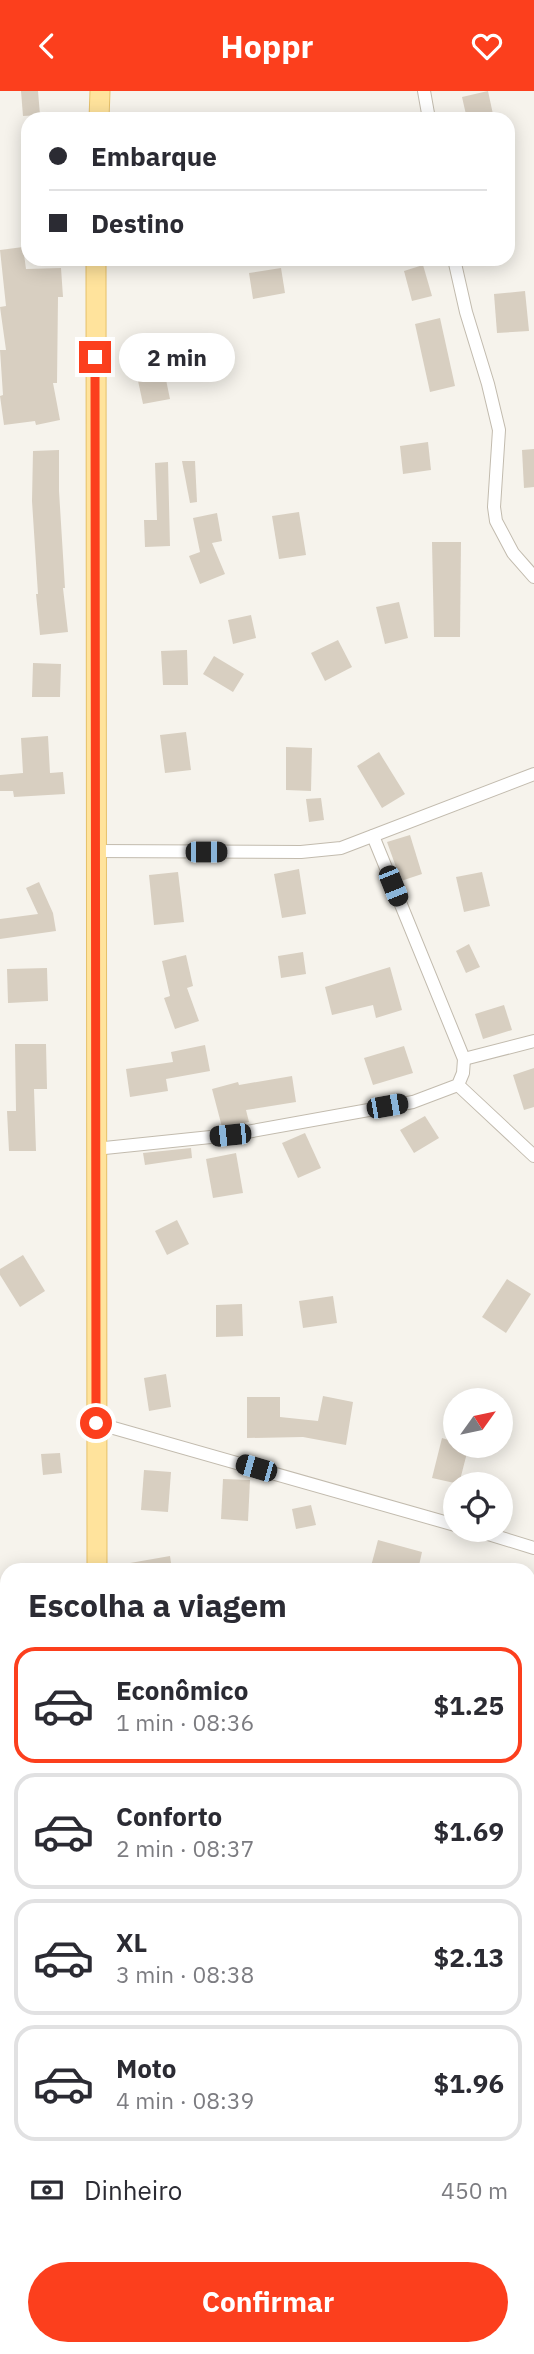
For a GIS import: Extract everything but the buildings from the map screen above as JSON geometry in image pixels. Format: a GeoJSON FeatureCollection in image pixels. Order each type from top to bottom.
{"type":"FeatureCollection","features":[{"type":"Feature","properties":{"kind":"main road"},"geometry":{"type":"LineString","coordinates":[[99,112],[100,91]]}},
{"type":"Feature","properties":{"kind":"main road"},"geometry":{"type":"LineString","coordinates":[[96,266],[97,1563]]}},
{"type":"Feature","properties":{"kind":"street"},"geometry":{"type":"LineString","coordinates":[[424,91],[428,112]]}},
{"type":"Feature","properties":{"kind":"street"},"geometry":{"type":"LineString","coordinates":[[456,266],[499,430],[494,507],[496,521],[513,553],[534,577]]}},
{"type":"Feature","properties":{"kind":"street"},"geometry":{"type":"LineString","coordinates":[[96,851],[301,852],[341,848],[534,774]]}},
{"type":"Feature","properties":{"kind":"street"},"geometry":{"type":"LineString","coordinates":[[95,1149],[230,1135],[414,1102],[458,1085],[463,1073],[464,1059],[373,836]]}},
{"type":"Feature","properties":{"kind":"street"},"geometry":{"type":"LineString","coordinates":[[464,1059],[534,1041]]}},
{"type":"Feature","properties":{"kind":"street"},"geometry":{"type":"LineString","coordinates":[[458,1085],[534,1156]]}},
{"type":"Feature","properties":{"kind":"street"},"geometry":{"type":"LineString","coordinates":[[96,1423],[443,1522]]}},
{"type":"Feature","properties":{"kind":"street"},"geometry":{"type":"LineString","coordinates":[[513,1542],[534,1548]]}},
{"type":"Feature","properties":{"kind":"route"},"geometry":{"type":"LineString","coordinates":[[95,357],[96,1423]]}}]}
